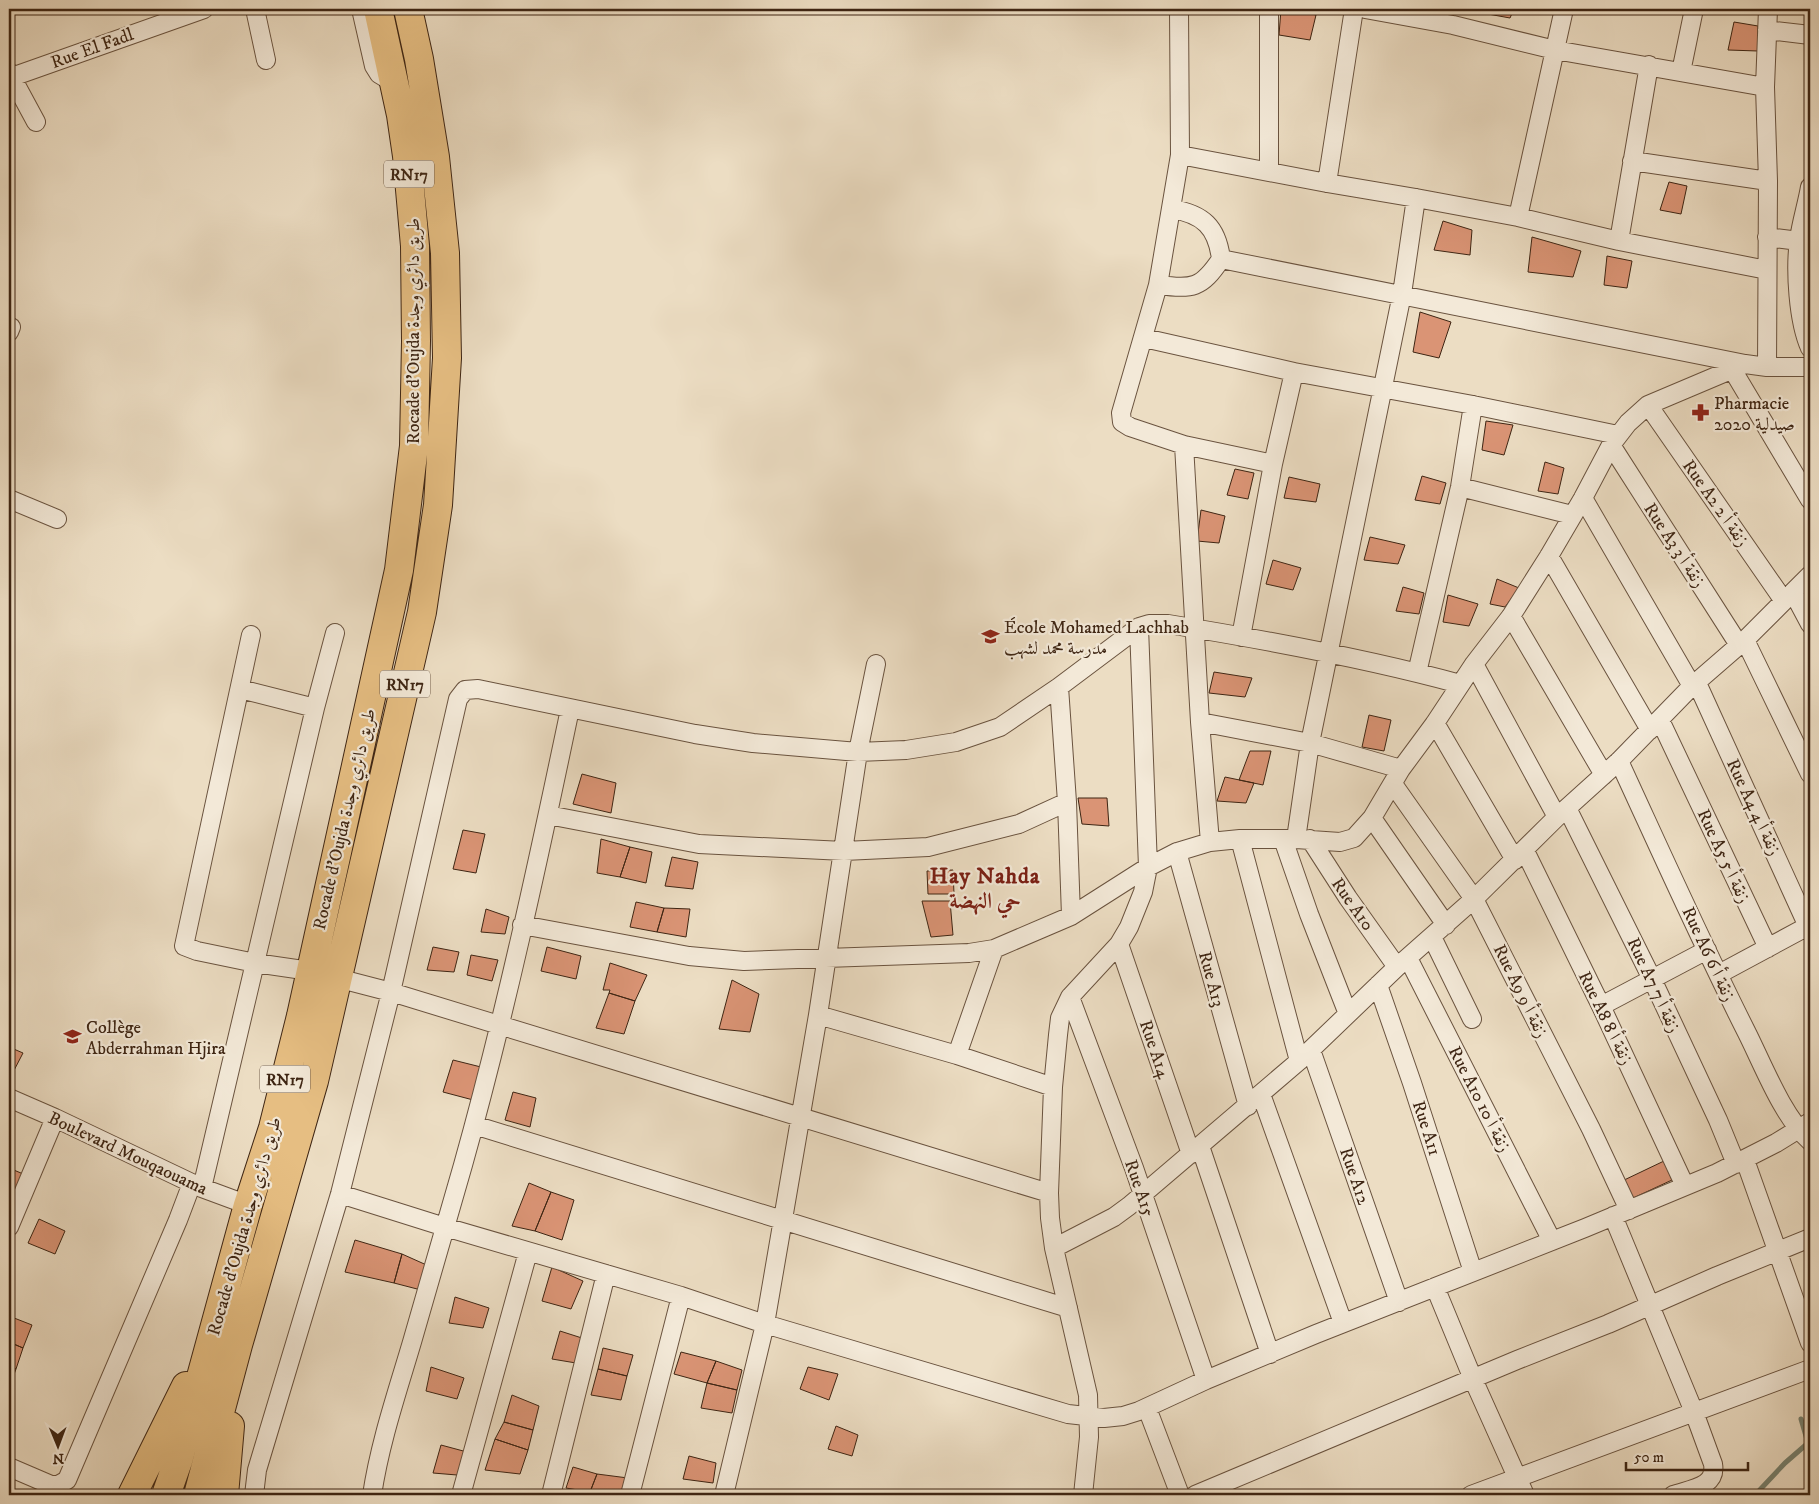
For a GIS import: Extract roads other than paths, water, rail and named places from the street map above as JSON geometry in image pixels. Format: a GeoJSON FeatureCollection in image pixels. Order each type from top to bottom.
{"type":"FeatureCollection","features":[{"type":"Feature","properties":{"kind":"highway","name":"Rocade d'Oujda طريق دائري وجدة"},"geometry":{"type":"LineString","coordinates":[[166,1495],[178,1461],[248,1205],[274,1128],[399,570],[414,446],[415,246],[407,156],[378,9]]}},
{"type":"Feature","properties":{"kind":"highway","name":"Rocade d'Oujda طريق دائري وجدة"},"geometry":{"type":"LineString","coordinates":[[198,1495],[238,1345],[314,1082],[422,612],[438,505],[447,358],[445,253],[435,157],[419,59],[408,9]]}},
{"type":"Feature","properties":{"kind":"highway"},"geometry":{"type":"LineString","coordinates":[[132,1495],[213,1331]]}},
{"type":"Feature","properties":{"kind":"highway"},"geometry":{"type":"LineString","coordinates":[[224,1495],[238,1345]]}},
{"type":"Feature","properties":{"kind":"street","name":"Rue El Fadl"},"geometry":{"type":"LineString","coordinates":[[10,76],[204,9]]}},
{"type":"Feature","properties":{"kind":"street"},"geometry":{"type":"LineString","coordinates":[[255,9],[266,60]]}},
{"type":"Feature","properties":{"kind":"street"},"geometry":{"type":"LineString","coordinates":[[361,9],[374,66],[379,74],[394,83]]}},
{"type":"Feature","properties":{"kind":"street"},"geometry":{"type":"LineString","coordinates":[[1179,9],[1180,155],[1158,285],[1121,413],[1122,422],[1130,428],[1184,445],[1273,464]]}},
{"type":"Feature","properties":{"kind":"street"},"geometry":{"type":"LineString","coordinates":[[1269,9],[1269,172]]}},
{"type":"Feature","properties":{"kind":"street"},"geometry":{"type":"LineString","coordinates":[[1327,183],[1354,9]]}},
{"type":"Feature","properties":{"kind":"street"},"geometry":{"type":"LineString","coordinates":[[1365,9],[1455,17],[1555,50],[1765,87]]}},
{"type":"Feature","properties":{"kind":"street"},"geometry":{"type":"LineString","coordinates":[[1518,217],[1564,9]]}},
{"type":"Feature","properties":{"kind":"street"},"geometry":{"type":"LineString","coordinates":[[1681,72],[1694,9]]}},
{"type":"Feature","properties":{"kind":"street"},"geometry":{"type":"LineString","coordinates":[[1767,367],[1768,181],[1765,87],[1768,9]]}},
{"type":"Feature","properties":{"kind":"street"},"geometry":{"type":"LineString","coordinates":[[1767,30],[1810,35]]}},
{"type":"Feature","properties":{"kind":"street"},"geometry":{"type":"LineString","coordinates":[[1619,241],[1649,66]]}},
{"type":"Feature","properties":{"kind":"street"},"geometry":{"type":"LineString","coordinates":[[10,76],[36,122]]}},
{"type":"Feature","properties":{"kind":"street"},"geometry":{"type":"LineString","coordinates":[[1180,155],[1518,217],[1619,241],[1767,270]]}},
{"type":"Feature","properties":{"kind":"street"},"geometry":{"type":"LineString","coordinates":[[1632,161],[1768,181]]}},
{"type":"Feature","properties":{"kind":"street"},"geometry":{"type":"LineString","coordinates":[[1810,187],[1807,218],[1799,241],[1797,272],[1802,326],[1810,348]]}},
{"type":"Feature","properties":{"kind":"street"},"geometry":{"type":"LineString","coordinates":[[1348,1014],[1309,914],[1296,839],[1310,743],[1402,294],[1416,198]]}},
{"type":"Feature","properties":{"kind":"street"},"geometry":{"type":"LineString","coordinates":[[1158,285],[1187,288],[1201,282],[1210,275],[1222,259],[1220,246],[1212,230],[1203,219],[1187,211],[1172,209]]}},
{"type":"Feature","properties":{"kind":"street"},"geometry":{"type":"LineString","coordinates":[[1767,237],[1799,241]]}},
{"type":"Feature","properties":{"kind":"street"},"geometry":{"type":"LineString","coordinates":[[1222,259],[1402,294],[1739,367],[1810,368]]}},
{"type":"Feature","properties":{"kind":"street"},"geometry":{"type":"LineString","coordinates":[[1144,338],[1294,372],[1473,405],[1614,440]]}},
{"type":"Feature","properties":{"kind":"street"},"geometry":{"type":"LineString","coordinates":[[522,925],[689,956],[744,961],[948,955],[994,949],[1071,916],[1148,867],[1177,852],[1210,842],[1240,839],[1348,841],[1354,838],[1372,818],[1401,769],[1474,664],[1511,616],[1583,498],[1614,440],[1648,405],[1739,367]]}},
{"type":"Feature","properties":{"kind":"street"},"geometry":{"type":"LineString","coordinates":[[1739,367],[1810,500]]}},
{"type":"Feature","properties":{"kind":"street"},"geometry":{"type":"LineString","coordinates":[[1242,637],[1273,464],[1294,372]]}},
{"type":"Feature","properties":{"kind":"street"},"geometry":{"type":"LineString","coordinates":[[1417,672],[1460,488],[1473,405]]}},
{"type":"Feature","properties":{"kind":"street","name":"Rue A2 زنقة أ 2"},"geometry":{"type":"LineString","coordinates":[[1648,405],[1810,624]]}},
{"type":"Feature","properties":{"kind":"street","name":"Rue A3 زنقة أ 3"},"geometry":{"type":"LineString","coordinates":[[1614,440],[1742,643],[1810,774]]}},
{"type":"Feature","properties":{"kind":"street"},"geometry":{"type":"LineString","coordinates":[[1184,445],[1200,722],[1210,842]]}},
{"type":"Feature","properties":{"kind":"street"},"geometry":{"type":"LineString","coordinates":[[1460,488],[1572,515]]}},
{"type":"Feature","properties":{"kind":"street","name":"Rue A4 زنقة أ 4"},"geometry":{"type":"LineString","coordinates":[[1583,498],[1695,684],[1810,927]]}},
{"type":"Feature","properties":{"kind":"street"},"geometry":{"type":"LineString","coordinates":[[9,499],[57,519]]}},
{"type":"Feature","properties":{"kind":"street","name":"Rue A5 زنقة أ 5"},"geometry":{"type":"LineString","coordinates":[[1549,556],[1655,725],[1768,948]]}},
{"type":"Feature","properties":{"kind":"street"},"geometry":{"type":"LineString","coordinates":[[1054,1248],[1114,1217],[1143,1195],[1305,1056],[1378,985],[1474,899],[1562,813],[1619,761],[1695,684],[1742,643],[1810,575]]}},
{"type":"Feature","properties":{"kind":"street"},"geometry":{"type":"LineString","coordinates":[[1511,616],[1604,775]]}},
{"type":"Feature","properties":{"kind":"street"},"geometry":{"type":"LineString","coordinates":[[254,1495],[257,1470],[340,1194],[391,992],[458,699],[466,690],[478,689],[694,734],[753,743],[858,752],[906,750],[956,742],[1000,727],[1060,687],[1139,627],[1149,624],[1168,624],[1242,637],[1417,672],[1460,684]]}},
{"type":"Feature","properties":{"kind":"street"},"geometry":{"type":"LineString","coordinates":[[1083,1495],[1090,1417],[1088,1395],[1054,1248],[1049,1193],[1054,1087],[1060,1018],[1070,997],[1119,944],[1129,927],[1143,892],[1148,867],[1139,627]]}},
{"type":"Feature","properties":{"kind":"street"},"geometry":{"type":"LineString","coordinates":[[9,1468],[51,1485],[58,1485],[67,1480],[174,1229],[197,1186],[255,963],[315,708],[335,633]]}},
{"type":"Feature","properties":{"kind":"street"},"geometry":{"type":"LineString","coordinates":[[252,635],[184,946],[197,951],[255,963],[310,971],[391,992],[1049,1193]]}},
{"type":"Feature","properties":{"kind":"street"},"geometry":{"type":"LineString","coordinates":[[724,1495],[764,1324],[818,1015],[858,752],[876,664]]}},
{"type":"Feature","properties":{"kind":"street","name":"Rue A7 زنقة أ 7"},"geometry":{"type":"LineString","coordinates":[[1474,664],[1562,813],[1652,979],[1718,1120],[1740,1162],[1779,1252],[1809,1334]]}},
{"type":"Feature","properties":{"kind":"street"},"geometry":{"type":"LineString","coordinates":[[1060,687],[1071,916]]}},
{"type":"Feature","properties":{"kind":"street"},"geometry":{"type":"LineString","coordinates":[[240,689],[315,708]]}},
{"type":"Feature","properties":{"kind":"street"},"geometry":{"type":"LineString","coordinates":[[372,1495],[377,1463],[389,1415],[474,1125],[548,815],[570,709]]}},
{"type":"Feature","properties":{"kind":"street"},"geometry":{"type":"LineString","coordinates":[[1200,722],[1310,743],[1401,769]]}},
{"type":"Feature","properties":{"kind":"street","name":"Rue A8 زنقة أ 8"},"geometry":{"type":"LineString","coordinates":[[1435,722],[1520,855],[1601,1006],[1685,1186]]}},
{"type":"Feature","properties":{"kind":"street","name":"Rue A6 زنقة أ 6"},"geometry":{"type":"LineString","coordinates":[[1619,761],[1766,1072],[1806,1131]]}},
{"type":"Feature","properties":{"kind":"street","name":"Rue A9 زنقة أ 9"},"geometry":{"type":"LineString","coordinates":[[1393,784],[1474,899],[1590,1129],[1621,1213],[1651,1306],[1713,1464],[1712,1478],[1702,1486],[1673,1495]]}},
{"type":"Feature","properties":{"kind":"street"},"geometry":{"type":"LineString","coordinates":[[548,815],[699,844],[844,851],[928,848],[1019,824],[1067,802]]}},
{"type":"Feature","properties":{"kind":"street"},"geometry":{"type":"LineString","coordinates":[[1372,818],[1446,925]]}},
{"type":"Feature","properties":{"kind":"street","name":"Rue A12"},"geometry":{"type":"LineString","coordinates":[[1240,839],[1305,1056],[1399,1302]]}},
{"type":"Feature","properties":{"kind":"street","name":"Rue A10"},"geometry":{"type":"LineString","coordinates":[[1296,839],[1403,962]]}},
{"type":"Feature","properties":{"kind":"street","name":"Rue A13"},"geometry":{"type":"LineString","coordinates":[[1177,852],[1248,1106]]}},
{"type":"Feature","properties":{"kind":"street"},"geometry":{"type":"LineString","coordinates":[[1719,974],[1810,927]]}},
{"type":"Feature","properties":{"kind":"street"},"geometry":{"type":"LineString","coordinates":[[1432,937],[1472,1019]]}},
{"type":"Feature","properties":{"kind":"street","name":"Rue A14"},"geometry":{"type":"LineString","coordinates":[[1119,944],[1270,1354]]}},
{"type":"Feature","properties":{"kind":"street"},"geometry":{"type":"LineString","coordinates":[[957,1055],[994,949]]}},
{"type":"Feature","properties":{"kind":"street"},"geometry":{"type":"LineString","coordinates":[[1601,1006],[1707,950]]}},
{"type":"Feature","properties":{"kind":"street","name":"Rue A10 زنقة أ 10"},"geometry":{"type":"LineString","coordinates":[[1403,962],[1552,1241]]}},
{"type":"Feature","properties":{"kind":"street","name":"Rue A11"},"geometry":{"type":"LineString","coordinates":[[1378,985],[1473,1272]]}},
{"type":"Feature","properties":{"kind":"street","name":"Rue A15"},"geometry":{"type":"LineString","coordinates":[[1070,997],[1143,1195],[1206,1380]]}},
{"type":"Feature","properties":{"kind":"street"},"geometry":{"type":"LineString","coordinates":[[818,1015],[957,1055],[1054,1087]]}},
{"type":"Feature","properties":{"kind":"street"},"geometry":{"type":"LineString","coordinates":[[1261,1094],[1343,1323]]}},
{"type":"Feature","properties":{"kind":"street","name":"Boulevard Mouqaouama"},"geometry":{"type":"LineString","coordinates":[[9,1098],[197,1186],[248,1205]]}},
{"type":"Feature","properties":{"kind":"street"},"geometry":{"type":"LineString","coordinates":[[10,1218],[55,1118]]}},
{"type":"Feature","properties":{"kind":"street"},"geometry":{"type":"LineString","coordinates":[[474,1125],[1068,1308]]}},
{"type":"Feature","properties":{"kind":"street"},"geometry":{"type":"LineString","coordinates":[[340,1194],[445,1228],[681,1296],[764,1324],[1068,1414],[1104,1418],[1123,1416],[1147,1408],[1206,1380],[1343,1323],[1621,1213],[1740,1162],[1806,1131]]}},
{"type":"Feature","properties":{"kind":"street"},"geometry":{"type":"LineString","coordinates":[[1195,1495],[1810,1238]]}},
{"type":"Feature","properties":{"kind":"street"},"geometry":{"type":"LineString","coordinates":[[461,1495],[528,1252]]}},
{"type":"Feature","properties":{"kind":"street"},"geometry":{"type":"LineString","coordinates":[[551,1495],[606,1274]]}},
{"type":"Feature","properties":{"kind":"street"},"geometry":{"type":"LineString","coordinates":[[1436,1287],[1473,1379],[1525,1495]]}},
{"type":"Feature","properties":{"kind":"street"},"geometry":{"type":"LineString","coordinates":[[630,1495],[681,1296]]}},
{"type":"Feature","properties":{"kind":"street"},"geometry":{"type":"LineString","coordinates":[[1471,1495],[1810,1369]]}},
{"type":"Feature","properties":{"kind":"street"},"geometry":{"type":"LineString","coordinates":[[1147,1408],[1180,1495]]}},
{"type":"Feature","properties":{"kind":"waterway"},"geometry":{"type":"LineString","coordinates":[[1755,1495],[1785,1463],[1808,1443],[1801,1419]]}},
{"type":"Feature","properties":{"kind":"place","name":"Pharmacie 2020 صيدلية"},"geometry":{"type":"Point","coordinates":[1700,413]}},
{"type":"Feature","properties":{"kind":"place","name":"École Mohamed Lachhab مدرسة محمد لشهب"},"geometry":{"type":"Point","coordinates":[990,637]}},
{"type":"Feature","properties":{"kind":"place","name":"Collège Abderrahman Hjira"},"geometry":{"type":"Point","coordinates":[72,1037]}},
{"type":"Feature","properties":{"kind":"district","name":"Hay Nahda حي النهضة"},"geometry":{"type":"Point","coordinates":[985,888]}}]}
